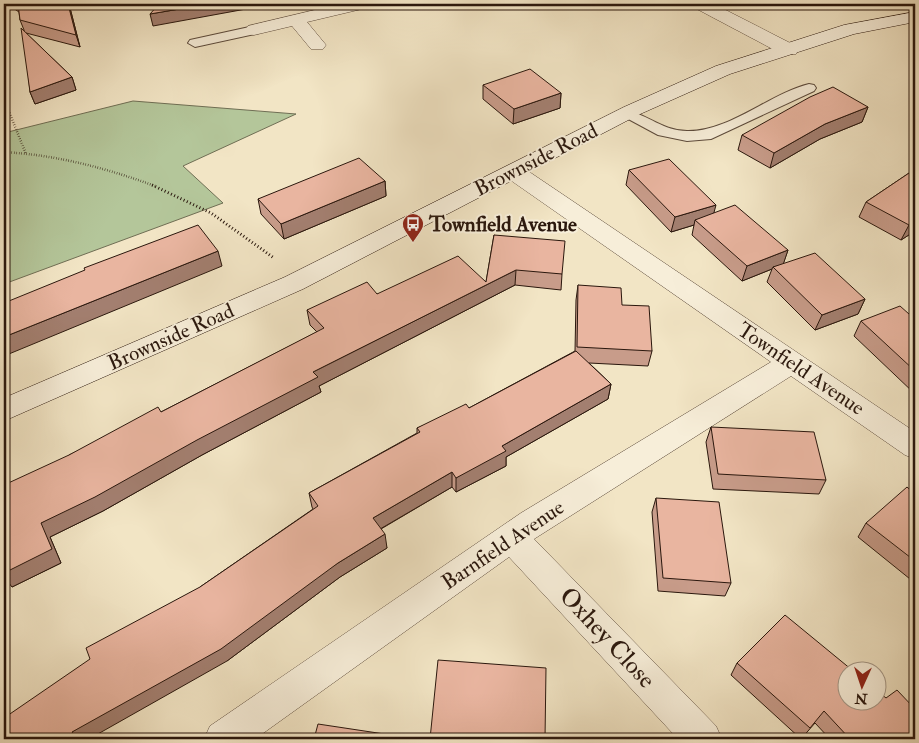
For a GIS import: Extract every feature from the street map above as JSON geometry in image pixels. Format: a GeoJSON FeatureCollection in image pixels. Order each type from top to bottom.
{"type":"FeatureCollection","features":[{"type":"Feature","properties":{"kind":"street"},"geometry":{"type":"LineString","coordinates":[[254,30],[360,4]]}},
{"type":"Feature","properties":{"kind":"street"},"geometry":{"type":"LineString","coordinates":[[700,4],[789,50]]}},
{"type":"Feature","properties":{"kind":"street","name":"Brownside Road"},"geometry":{"type":"LineString","coordinates":[[4,410],[303,279],[626,114],[723,70],[850,29],[915,18]]}},
{"type":"Feature","properties":{"kind":"street"},"geometry":{"type":"LineString","coordinates":[[296,20],[317,46]]}},
{"type":"Feature","properties":{"kind":"street","name":"Townfield Avenue"},"geometry":{"type":"LineString","coordinates":[[514,172],[915,447]]}},
{"type":"Feature","properties":{"kind":"street","name":"Barnfield Avenue"},"geometry":{"type":"LineString","coordinates":[[224,739],[511,537],[791,363]]}},
{"type":"Feature","properties":{"kind":"street","name":"Oxhey Close"},"geometry":{"type":"LineString","coordinates":[[511,537],[703,739]]}},
{"type":"Feature","properties":{"kind":"lane"},"geometry":{"type":"LineString","coordinates":[[195,43],[254,30]]}},
{"type":"Feature","properties":{"kind":"lane"},"geometry":{"type":"LineString","coordinates":[[626,114],[663,132],[687,136],[711,134],[809,88]]}},
{"type":"Feature","properties":{"kind":"path"},"geometry":{"type":"LineString","coordinates":[[4,100],[26,154]]}},
{"type":"Feature","properties":{"kind":"path"},"geometry":{"type":"LineString","coordinates":[[4,152],[84,164],[125,176],[201,207],[235,228],[303,279]]}},
{"type":"Feature","properties":{"kind":"green space"},"geometry":{"type":"Polygon","coordinates":[[[133,101],[296,114],[183,166],[223,203],[4,284],[4,133],[133,101]]]}},
{"type":"Feature","properties":{"kind":"building"},"geometry":{"type":"Polygon","coordinates":[[[18,4],[68,4],[76,35],[20,20],[18,4]]]}},
{"type":"Feature","properties":{"kind":"building"},"geometry":{"type":"Polygon","coordinates":[[[159,4],[209,4],[150,14],[159,4]]]}},
{"type":"Feature","properties":{"kind":"building"},"geometry":{"type":"Polygon","coordinates":[[[21,28],[72,77],[30,92],[21,28]]]}},
{"type":"Feature","properties":{"kind":"building"},"geometry":{"type":"Polygon","coordinates":[[[530,69],[561,93],[514,109],[483,85],[530,69]]]}},
{"type":"Feature","properties":{"kind":"building"},"geometry":{"type":"Polygon","coordinates":[[[833,87],[868,107],[825,124],[774,153],[742,135],[810,97],[833,87]]]}},
{"type":"Feature","properties":{"kind":"building"},"geometry":{"type":"Polygon","coordinates":[[[359,158],[385,181],[281,224],[258,199],[359,158]]]}},
{"type":"Feature","properties":{"kind":"building"},"geometry":{"type":"Polygon","coordinates":[[[669,159],[716,205],[675,217],[629,170],[669,159]]]}},
{"type":"Feature","properties":{"kind":"building"},"geometry":{"type":"Polygon","coordinates":[[[915,169],[915,221],[909,225],[866,202],[915,169]]]}},
{"type":"Feature","properties":{"kind":"building"},"geometry":{"type":"Polygon","coordinates":[[[735,205],[788,250],[747,266],[695,220],[735,205]]]}},
{"type":"Feature","properties":{"kind":"building"},"geometry":{"type":"Polygon","coordinates":[[[198,225],[218,251],[4,337],[4,303],[85,270],[84,268],[198,225]]]}},
{"type":"Feature","properties":{"kind":"building"},"geometry":{"type":"Polygon","coordinates":[[[494,235],[565,241],[562,274],[516,270],[313,372],[318,377],[197,440],[95,497],[41,523],[52,549],[4,573],[4,485],[69,455],[158,407],[161,412],[324,328],[307,310],[367,282],[377,294],[458,256],[486,282],[494,235]]]}},
{"type":"Feature","properties":{"kind":"building"},"geometry":{"type":"Polygon","coordinates":[[[815,253],[865,299],[822,315],[773,267],[815,253]]]}},
{"type":"Feature","properties":{"kind":"building"},"geometry":{"type":"Polygon","coordinates":[[[578,285],[621,288],[622,305],[649,306],[652,351],[577,347],[578,285]]]}},
{"type":"Feature","properties":{"kind":"building"},"geometry":{"type":"Polygon","coordinates":[[[900,306],[909,314],[915,307],[915,371],[861,321],[900,306]]]}},
{"type":"Feature","properties":{"kind":"building"},"geometry":{"type":"Polygon","coordinates":[[[576,351],[611,384],[502,446],[506,451],[456,478],[452,472],[373,518],[385,534],[338,563],[221,649],[72,732],[77,739],[4,739],[4,718],[90,659],[86,648],[200,587],[318,506],[309,493],[420,432],[417,428],[466,404],[469,408],[576,351]]]}},
{"type":"Feature","properties":{"kind":"building"},"geometry":{"type":"Polygon","coordinates":[[[711,427],[814,432],[826,480],[718,474],[711,427]]]}},
{"type":"Feature","properties":{"kind":"building"},"geometry":{"type":"Polygon","coordinates":[[[907,487],[915,494],[915,561],[866,523],[907,487]]]}},
{"type":"Feature","properties":{"kind":"building"},"geometry":{"type":"Polygon","coordinates":[[[656,498],[719,502],[731,583],[663,578],[656,498]]]}},
{"type":"Feature","properties":{"kind":"building"},"geometry":{"type":"Polygon","coordinates":[[[785,615],[840,660],[836,660],[836,710],[886,710],[886,698],[897,690],[915,709],[915,739],[850,739],[824,711],[810,728],[737,663],[785,615]]]}},
{"type":"Feature","properties":{"kind":"building"},"geometry":{"type":"Polygon","coordinates":[[[438,660],[546,668],[545,739],[430,739],[438,660]]]}},
{"type":"Feature","properties":{"kind":"building"},"geometry":{"type":"Polygon","coordinates":[[[318,724],[391,735],[390,739],[314,739],[318,724]]]}},
{"type":"Feature","properties":{"kind":"place","name":"Townfield Avenue"},"geometry":{"type":"Point","coordinates":[413,243]}}]}
